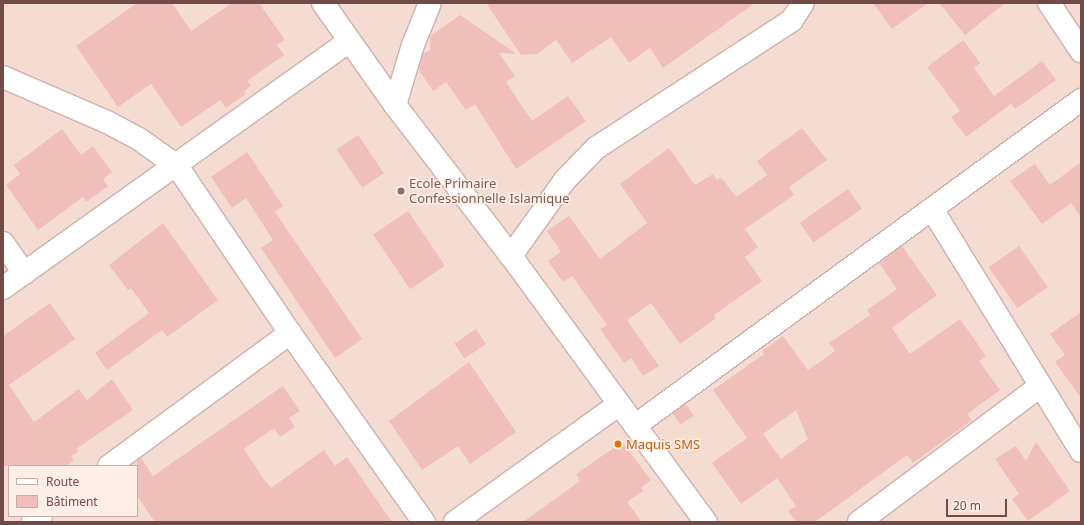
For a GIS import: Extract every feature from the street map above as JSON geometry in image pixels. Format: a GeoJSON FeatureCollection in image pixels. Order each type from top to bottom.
{"type":"FeatureCollection","features":[{"type":"Feature","properties":{"kind":"street"},"geometry":{"type":"LineString","coordinates":[[324,3],[395,105],[511,256],[619,404],[636,424],[706,522]]}},
{"type":"Feature","properties":{"kind":"street"},"geometry":{"type":"LineString","coordinates":[[395,105],[413,45],[430,3]]}},
{"type":"Feature","properties":{"kind":"street"},"geometry":{"type":"LineString","coordinates":[[511,256],[542,209],[565,180],[596,148],[792,20],[803,3]]}},
{"type":"Feature","properties":{"kind":"street"},"geometry":{"type":"LineString","coordinates":[[1049,3],[1081,51]]}},
{"type":"Feature","properties":{"kind":"street"},"geometry":{"type":"LineString","coordinates":[[3,288],[178,166],[349,41]]}},
{"type":"Feature","properties":{"kind":"street"},"geometry":{"type":"LineString","coordinates":[[3,77],[107,122],[140,139],[178,166],[290,332],[424,522]]}},
{"type":"Feature","properties":{"kind":"street"},"geometry":{"type":"LineString","coordinates":[[636,424],[1081,100]]}},
{"type":"Feature","properties":{"kind":"street"},"geometry":{"type":"LineString","coordinates":[[932,209],[1081,451]]}},
{"type":"Feature","properties":{"kind":"street"},"geometry":{"type":"LineString","coordinates":[[3,243],[24,273]]}},
{"type":"Feature","properties":{"kind":"street"},"geometry":{"type":"LineString","coordinates":[[110,465],[290,332]]}},
{"type":"Feature","properties":{"kind":"street"},"geometry":{"type":"LineString","coordinates":[[859,522],[1040,386]]}},
{"type":"Feature","properties":{"kind":"street"},"geometry":{"type":"LineString","coordinates":[[455,522],[619,404]]}},
{"type":"Feature","properties":{"kind":"shaded area"},"geometry":{"type":"Polygon","coordinates":[[[3,3],[1081,3],[1081,522],[3,522],[3,3]]]}},
{"type":"Feature","properties":{"kind":"building"},"geometry":{"type":"Polygon","coordinates":[[[137,3],[172,3],[191,31],[232,3],[259,3],[285,40],[277,45],[284,55],[247,81],[251,85],[244,92],[246,94],[226,108],[220,100],[181,127],[151,84],[118,107],[76,46],[137,3]]]}},
{"type":"Feature","properties":{"kind":"building"},"geometry":{"type":"Polygon","coordinates":[[[486,3],[755,3],[663,68],[650,48],[629,63],[611,37],[572,63],[556,40],[537,54],[521,55],[486,3]]]}},
{"type":"Feature","properties":{"kind":"building"},"geometry":{"type":"Polygon","coordinates":[[[873,3],[928,3],[892,29],[873,3]]]}},
{"type":"Feature","properties":{"kind":"building"},"geometry":{"type":"Polygon","coordinates":[[[939,3],[1005,3],[965,35],[939,3]]]}},
{"type":"Feature","properties":{"kind":"building"},"geometry":{"type":"Polygon","coordinates":[[[460,15],[517,54],[499,53],[515,76],[506,82],[532,121],[568,96],[586,121],[516,169],[475,104],[466,110],[446,82],[433,91],[419,70],[423,54],[430,50],[430,36],[460,15]]]}},
{"type":"Feature","properties":{"kind":"building"},"geometry":{"type":"Polygon","coordinates":[[[963,40],[980,63],[974,68],[994,96],[1042,61],[1056,80],[1015,109],[1011,104],[966,137],[951,117],[960,111],[927,67],[963,40]]]}},
{"type":"Feature","properties":{"kind":"building"},"geometry":{"type":"Polygon","coordinates":[[[802,128],[827,160],[789,187],[794,195],[745,229],[758,247],[745,257],[762,281],[714,315],[716,318],[680,344],[651,303],[627,320],[659,366],[643,376],[631,358],[624,363],[600,329],[607,325],[572,276],[563,282],[548,261],[561,252],[547,231],[569,216],[600,259],[647,223],[620,184],[669,148],[695,185],[713,174],[717,180],[721,177],[736,197],[767,175],[757,161],[802,128]]]}},
{"type":"Feature","properties":{"kind":"building"},"geometry":{"type":"Polygon","coordinates":[[[62,129],[81,155],[93,146],[112,172],[103,179],[108,186],[86,202],[83,197],[38,230],[6,185],[20,174],[14,165],[62,129]]]}},
{"type":"Feature","properties":{"kind":"building"},"geometry":{"type":"Polygon","coordinates":[[[358,135],[384,173],[362,188],[336,150],[358,135]]]}},
{"type":"Feature","properties":{"kind":"building"},"geometry":{"type":"Polygon","coordinates":[[[247,152],[283,206],[275,212],[362,339],[335,358],[261,248],[273,240],[246,198],[232,208],[211,177],[247,152]]]}},
{"type":"Feature","properties":{"kind":"building"},"geometry":{"type":"Polygon","coordinates":[[[1081,162],[1081,217],[1071,203],[1042,224],[1010,181],[1035,164],[1050,185],[1081,162]]]}},
{"type":"Feature","properties":{"kind":"building"},"geometry":{"type":"Polygon","coordinates":[[[848,189],[862,209],[813,243],[800,223],[848,189]]]}},
{"type":"Feature","properties":{"kind":"building"},"geometry":{"type":"Polygon","coordinates":[[[408,211],[445,266],[410,289],[373,234],[408,211]]]}},
{"type":"Feature","properties":{"kind":"building"},"geometry":{"type":"Polygon","coordinates":[[[163,223],[218,300],[167,337],[162,330],[107,370],[95,353],[149,313],[131,288],[128,290],[109,265],[163,223]]]}},
{"type":"Feature","properties":{"kind":"building"},"geometry":{"type":"Polygon","coordinates":[[[902,246],[937,295],[892,328],[910,354],[960,319],[986,356],[979,361],[1000,390],[967,414],[972,420],[913,463],[907,455],[815,522],[796,522],[788,511],[796,506],[777,478],[741,504],[712,463],[747,438],[713,390],[764,354],[762,351],[783,336],[808,370],[835,351],[829,343],[870,315],[867,310],[897,289],[879,263],[902,246]],[[796,410],[763,434],[781,459],[808,439],[796,410]]]}},
{"type":"Feature","properties":{"kind":"building"},"geometry":{"type":"Polygon","coordinates":[[[1019,246],[1048,287],[1017,308],[989,267],[1019,246]]]}},
{"type":"Feature","properties":{"kind":"building"},"geometry":{"type":"Polygon","coordinates":[[[50,303],[75,339],[9,385],[34,422],[79,389],[87,400],[112,379],[133,410],[76,449],[78,452],[71,456],[74,460],[67,465],[3,466],[3,336],[50,303]]]}},
{"type":"Feature","properties":{"kind":"building"},"geometry":{"type":"Polygon","coordinates":[[[1081,312],[1081,398],[1055,362],[1065,355],[1050,334],[1081,312]]]}},
{"type":"Feature","properties":{"kind":"building"},"geometry":{"type":"Polygon","coordinates":[[[476,329],[486,344],[465,358],[454,344],[476,329]]]}},
{"type":"Feature","properties":{"kind":"building"},"geometry":{"type":"Polygon","coordinates":[[[469,362],[516,432],[470,464],[458,446],[422,470],[389,421],[469,362]]]}},
{"type":"Feature","properties":{"kind":"building"},"geometry":{"type":"Polygon","coordinates":[[[283,386],[300,411],[289,418],[295,427],[280,437],[274,428],[244,449],[271,488],[324,450],[335,466],[347,457],[392,522],[155,522],[138,497],[137,461],[141,458],[153,476],[283,386]]]}},
{"type":"Feature","properties":{"kind":"building"},"geometry":{"type":"Polygon","coordinates":[[[686,404],[694,416],[681,425],[673,413],[686,404]]]}},
{"type":"Feature","properties":{"kind":"building"},"geometry":{"type":"Polygon","coordinates":[[[622,442],[651,480],[641,488],[643,491],[627,502],[642,522],[523,522],[580,481],[576,474],[622,442]]]}},
{"type":"Feature","properties":{"kind":"building"},"geometry":{"type":"Polygon","coordinates":[[[1036,442],[1070,491],[1028,521],[1012,499],[1019,494],[995,459],[1016,446],[1026,461],[1036,442]]]}},
{"type":"Feature","properties":{"kind":"place","name":"Ecole Primaire Confessionnelle Islamique"},"geometry":{"type":"Point","coordinates":[401,191]}},
{"type":"Feature","properties":{"kind":"place","name":"Maquis SMS"},"geometry":{"type":"Point","coordinates":[618,444]}}]}
